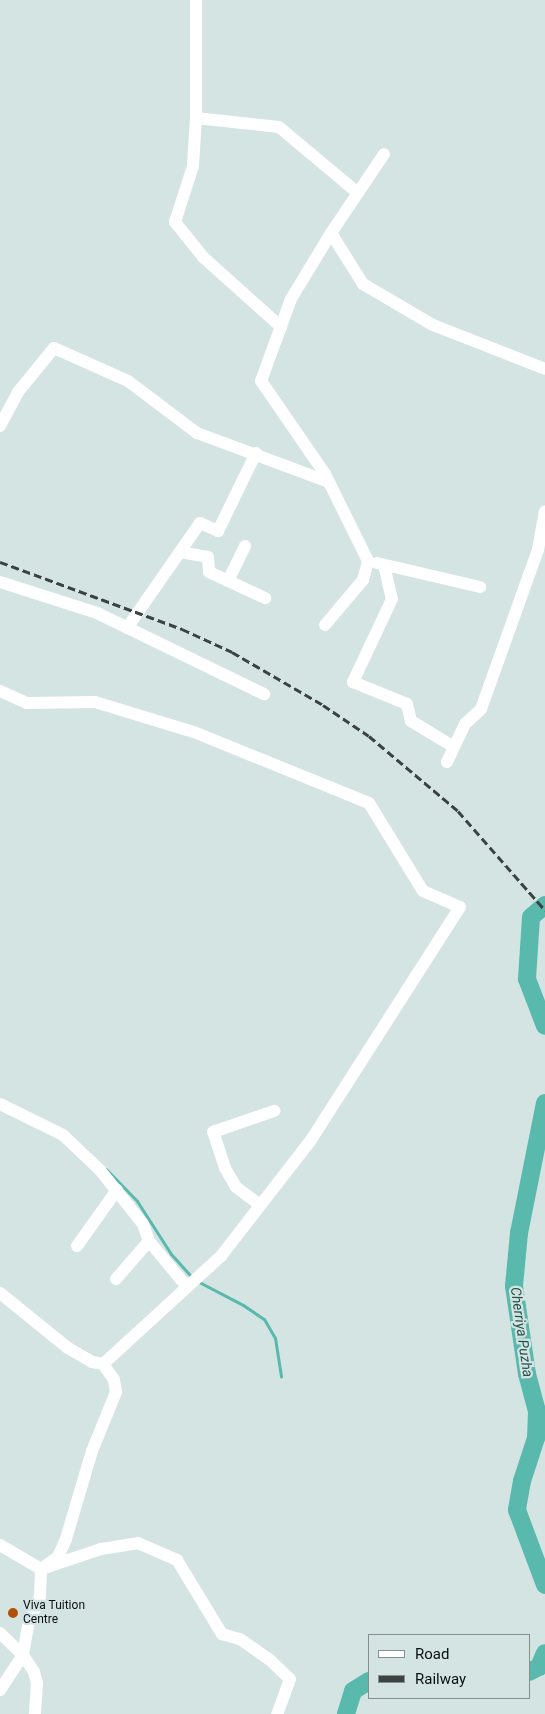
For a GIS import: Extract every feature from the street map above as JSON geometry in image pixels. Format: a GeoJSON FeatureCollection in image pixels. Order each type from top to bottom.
{"type":"FeatureCollection","features":[{"type":"Feature","properties":{"kind":"street"},"geometry":{"type":"LineString","coordinates":[[196,0],[196,118],[193,166],[176,222],[203,257],[281,327]]}},
{"type":"Feature","properties":{"kind":"street"},"geometry":{"type":"LineString","coordinates":[[196,118],[279,127],[358,193]]}},
{"type":"Feature","properties":{"kind":"street"},"geometry":{"type":"LineString","coordinates":[[326,626],[363,580],[368,561],[329,482],[261,381],[291,299],[331,233],[384,154]]}},
{"type":"Feature","properties":{"kind":"street"},"geometry":{"type":"LineString","coordinates":[[331,233],[363,284],[433,325],[545,370]]}},
{"type":"Feature","properties":{"kind":"street"},"geometry":{"type":"LineString","coordinates":[[0,426],[18,392],[54,348],[128,380],[197,433],[256,453],[329,482]]}},
{"type":"Feature","properties":{"kind":"street"},"geometry":{"type":"LineString","coordinates":[[127,628],[200,523],[218,531],[256,453]]}},
{"type":"Feature","properties":{"kind":"street"},"geometry":{"type":"LineString","coordinates":[[447,762],[465,724],[481,710],[538,550],[545,512]]}},
{"type":"Feature","properties":{"kind":"street"},"geometry":{"type":"LineString","coordinates":[[228,581],[245,546]]}},
{"type":"Feature","properties":{"kind":"street"},"geometry":{"type":"LineString","coordinates":[[180,552],[208,557],[208,572],[265,598]]}},
{"type":"Feature","properties":{"kind":"street"},"geometry":{"type":"LineString","coordinates":[[368,561],[480,587]]}},
{"type":"Feature","properties":{"kind":"street"},"geometry":{"type":"LineString","coordinates":[[384,565],[392,599],[354,682],[407,704],[411,721],[454,747]]}},
{"type":"Feature","properties":{"kind":"street"},"geometry":{"type":"LineString","coordinates":[[0,582],[96,613],[264,694]]}},
{"type":"Feature","properties":{"kind":"street"},"geometry":{"type":"LineString","coordinates":[[0,691],[27,702],[95,702],[194,732],[369,803],[423,891],[460,907],[311,1140],[221,1256],[103,1364]]}},
{"type":"Feature","properties":{"kind":"street"},"geometry":{"type":"LineString","coordinates":[[0,1104],[63,1135],[100,1170],[143,1224],[149,1241],[187,1287]]}},
{"type":"Feature","properties":{"kind":"street"},"geometry":{"type":"LineString","coordinates":[[260,1205],[236,1187],[226,1168],[213,1132],[274,1111]]}},
{"type":"Feature","properties":{"kind":"street"},"geometry":{"type":"LineString","coordinates":[[77,1246],[117,1190]]}},
{"type":"Feature","properties":{"kind":"street"},"geometry":{"type":"LineString","coordinates":[[116,1279],[149,1241]]}},
{"type":"Feature","properties":{"kind":"street"},"geometry":{"type":"LineString","coordinates":[[0,1293],[68,1348],[92,1362],[103,1364],[114,1380],[116,1392],[92,1451],[66,1539],[58,1557],[42,1569],[40,1596],[28,1626],[22,1655],[0,1690]]}},
{"type":"Feature","properties":{"kind":"street"},"geometry":{"type":"LineString","coordinates":[[0,1545],[42,1569],[101,1549],[138,1543],[177,1560],[222,1634],[240,1639],[269,1659],[290,1680],[276,1714]]}},
{"type":"Feature","properties":{"kind":"street"},"geometry":{"type":"LineString","coordinates":[[0,1633],[22,1655],[34,1672],[37,1683],[36,1714]]}},
{"type":"Feature","properties":{"kind":"waterway","name":"Cherriya Puzha"},"geometry":{"type":"LineString","coordinates":[[545,905],[531,917],[527,979],[545,1026]]}},
{"type":"Feature","properties":{"kind":"waterway","name":"Cherriya Puzha"},"geometry":{"type":"LineString","coordinates":[[545,1103],[519,1233],[514,1286],[527,1374],[537,1411],[536,1438],[522,1481],[517,1510],[545,1585]]}},
{"type":"Feature","properties":{"kind":"waterway"},"geometry":{"type":"LineString","coordinates":[[106,1169],[137,1201],[171,1254],[192,1277]]}},
{"type":"Feature","properties":{"kind":"waterway"},"geometry":{"type":"LineString","coordinates":[[199,1282],[243,1305],[264,1319],[275,1338],[281,1377]]}},
{"type":"Feature","properties":{"kind":"waterway","name":"Cherriya Puzha"},"geometry":{"type":"LineString","coordinates":[[530,1672],[539,1667],[545,1653]]}},
{"type":"Feature","properties":{"kind":"waterway","name":"Cherriya Puzha"},"geometry":{"type":"LineString","coordinates":[[346,1714],[353,1691],[368,1682]]}},
{"type":"Feature","properties":{"kind":"railway"},"geometry":{"type":"LineString","coordinates":[[0,562],[182,629],[232,652],[323,705],[369,736],[458,811],[545,910]]}},
{"type":"Feature","properties":{"kind":"place","name":"Viva Tuition Centre"},"geometry":{"type":"Point","coordinates":[13,1613]}}]}
